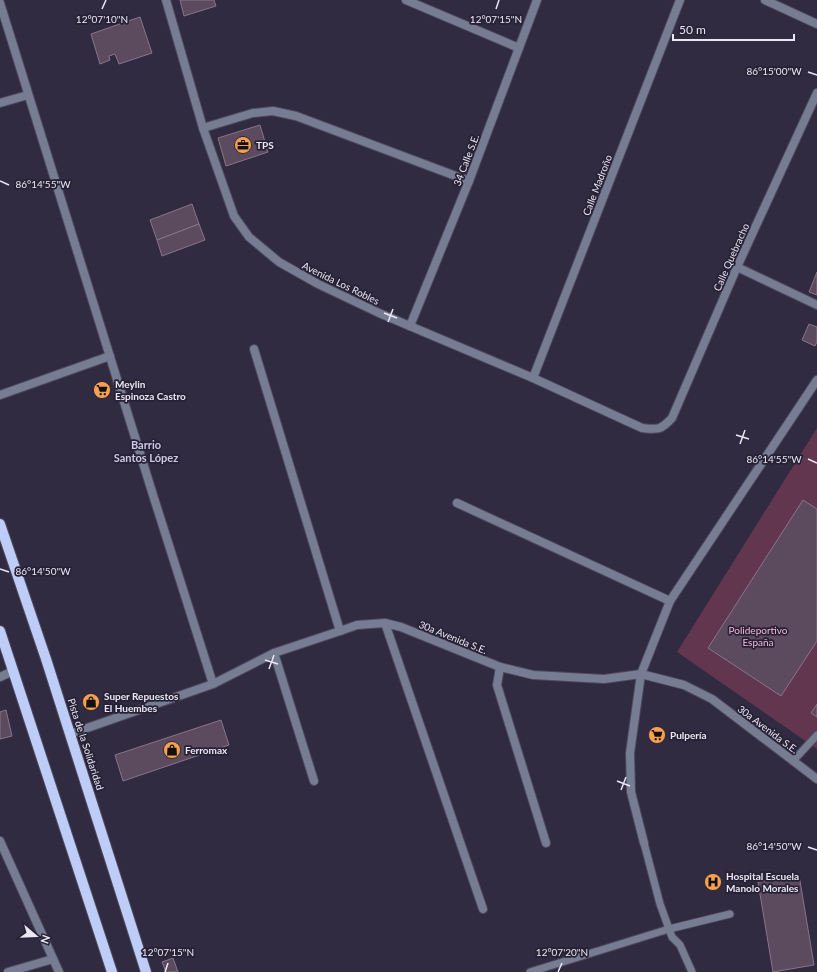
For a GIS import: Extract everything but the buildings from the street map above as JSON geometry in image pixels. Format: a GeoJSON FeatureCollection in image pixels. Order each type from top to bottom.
{"type":"FeatureCollection","features":[{"type":"Feature","properties":{"kind":"main road","name":"Pista de la Solidaridad"},"geometry":{"type":"LineString","coordinates":[[0,524],[46,659],[146,972]]}},
{"type":"Feature","properties":{"kind":"main road"},"geometry":{"type":"LineString","coordinates":[[0,631],[112,972]]}},
{"type":"Feature","properties":{"kind":"street","name":"Avenida Los Robles"},"geometry":{"type":"LineString","coordinates":[[166,0],[204,128],[234,216],[249,237],[280,262],[318,284],[410,326],[533,378],[642,428],[655,430],[663,427]]}},
{"type":"Feature","properties":{"kind":"street"},"geometry":{"type":"LineString","coordinates":[[406,0],[519,48]]}},
{"type":"Feature","properties":{"kind":"street","name":"34 Calle S.E."},"geometry":{"type":"LineString","coordinates":[[410,326],[469,181],[537,0]]}},
{"type":"Feature","properties":{"kind":"street","name":"Calle Madroño"},"geometry":{"type":"LineString","coordinates":[[533,378],[680,0]]}},
{"type":"Feature","properties":{"kind":"street"},"geometry":{"type":"LineString","coordinates":[[765,0],[817,24]]}},
{"type":"Feature","properties":{"kind":"street"},"geometry":{"type":"LineString","coordinates":[[0,3],[213,684]]}},
{"type":"Feature","properties":{"kind":"street","name":"Calle Quebracho"},"geometry":{"type":"LineString","coordinates":[[663,427],[672,418],[737,267],[817,93]]}},
{"type":"Feature","properties":{"kind":"street"},"geometry":{"type":"LineString","coordinates":[[0,103],[28,95]]}},
{"type":"Feature","properties":{"kind":"street"},"geometry":{"type":"LineString","coordinates":[[204,128],[254,113],[273,111],[288,114],[469,181]]}},
{"type":"Feature","properties":{"kind":"street"},"geometry":{"type":"LineString","coordinates":[[737,267],[817,305]]}},
{"type":"Feature","properties":{"kind":"street"},"geometry":{"type":"LineString","coordinates":[[254,349],[340,631]]}},
{"type":"Feature","properties":{"kind":"street"},"geometry":{"type":"LineString","coordinates":[[0,395],[110,356]]}},
{"type":"Feature","properties":{"kind":"street"},"geometry":{"type":"LineString","coordinates":[[644,844],[631,792],[630,761],[641,674],[670,601],[817,380]]}},
{"type":"Feature","properties":{"kind":"street"},"geometry":{"type":"LineString","coordinates":[[457,503],[670,601]]}},
{"type":"Feature","properties":{"kind":"street"},"geometry":{"type":"LineString","coordinates":[[385,623],[483,909]]}},
{"type":"Feature","properties":{"kind":"street","name":"30a Avenida S.E."},"geometry":{"type":"LineString","coordinates":[[70,734],[213,684],[274,653],[358,626],[385,623],[401,627],[500,667],[533,675],[604,679],[641,674],[684,685],[712,699],[817,779]]}},
{"type":"Feature","properties":{"kind":"street"},"geometry":{"type":"LineString","coordinates":[[274,653],[314,781]]}},
{"type":"Feature","properties":{"kind":"street"},"geometry":{"type":"LineString","coordinates":[[500,667],[497,685],[546,843]]}},
{"type":"Feature","properties":{"kind":"street"},"geometry":{"type":"LineString","coordinates":[[0,677],[13,670]]}},
{"type":"Feature","properties":{"kind":"street"},"geometry":{"type":"LineString","coordinates":[[0,841],[59,972]]}},
{"type":"Feature","properties":{"kind":"street"},"geometry":{"type":"LineString","coordinates":[[8,972],[53,959]]}},
{"type":"Feature","properties":{"kind":"lane"},"geometry":{"type":"LineString","coordinates":[[793,761],[817,735]]}},
{"type":"Feature","properties":{"kind":"lane"},"geometry":{"type":"LineString","coordinates":[[644,844],[660,904],[672,936],[680,945],[692,972]]}},
{"type":"Feature","properties":{"kind":"lane"},"geometry":{"type":"LineString","coordinates":[[530,972],[670,929],[730,914]]}},
{"type":"Feature","properties":{"kind":"green space","name":"Polideportivo España"},"geometry":{"type":"Polygon","coordinates":[[[817,428],[817,749],[677,652],[817,428]]]}},
{"type":"Feature","properties":{"kind":"place","name":"TPS"},"geometry":{"type":"Point","coordinates":[243,145]}},
{"type":"Feature","properties":{"kind":"place","name":"Meylin Espinoza Castro"},"geometry":{"type":"Point","coordinates":[102,390]}},
{"type":"Feature","properties":{"kind":"place","name":"Super Repuestos El Huembes"},"geometry":{"type":"Point","coordinates":[91,702]}},
{"type":"Feature","properties":{"kind":"place","name":"Pulpería"},"geometry":{"type":"Point","coordinates":[657,735]}},
{"type":"Feature","properties":{"kind":"place","name":"Ferromax"},"geometry":{"type":"Point","coordinates":[172,750]}},
{"type":"Feature","properties":{"kind":"place","name":"Hospital Escuela Manolo Morales"},"geometry":{"type":"Point","coordinates":[713,882]}},
{"type":"Feature","properties":{"kind":"district","name":"Barrio Santos López"},"geometry":{"type":"Point","coordinates":[146,450]}}]}
